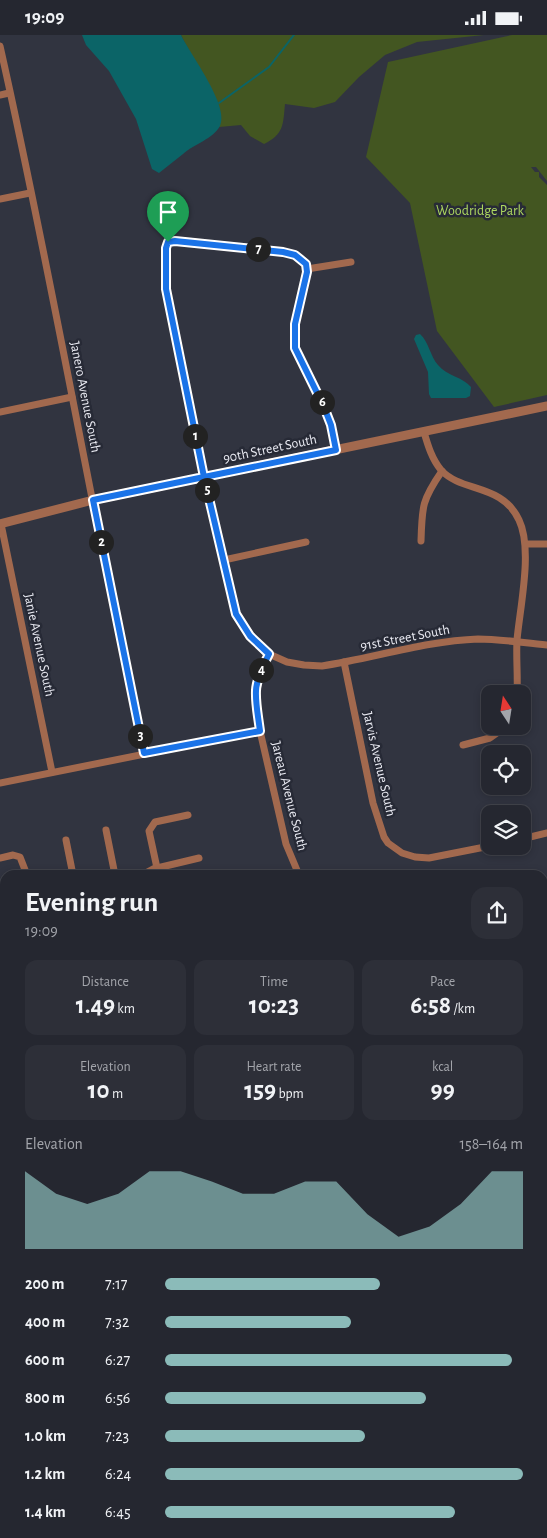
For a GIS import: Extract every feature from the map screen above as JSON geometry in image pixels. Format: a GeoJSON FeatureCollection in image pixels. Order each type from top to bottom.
{"type":"FeatureCollection","features":[{"type":"Feature","properties":{"kind":"street","name":"Janero Avenue South"},"geometry":{"type":"LineString","coordinates":[[0,46],[30,193],[46,259],[144,753]]}},
{"type":"Feature","properties":{"kind":"street"},"geometry":{"type":"LineString","coordinates":[[0,95],[10,93]]}},
{"type":"Feature","properties":{"kind":"street"},"geometry":{"type":"LineString","coordinates":[[0,199],[30,193]]}},
{"type":"Feature","properties":{"kind":"street"},"geometry":{"type":"LineString","coordinates":[[269,654],[250,636],[236,614],[204,477],[166,289],[166,248],[168,242],[175,241],[283,252],[300,258],[306,264],[307,269],[295,324],[295,348],[324,407],[331,425],[336,450]]}},
{"type":"Feature","properties":{"kind":"street"},"geometry":{"type":"LineString","coordinates":[[307,269],[352,261]]}},
{"type":"Feature","properties":{"kind":"street"},"geometry":{"type":"LineString","coordinates":[[0,412],[72,397]]}},
{"type":"Feature","properties":{"kind":"street","name":"90th Street South"},"geometry":{"type":"LineString","coordinates":[[0,524],[93,500],[547,406]]}},
{"type":"Feature","properties":{"kind":"street"},"geometry":{"type":"LineString","coordinates":[[424,432],[429,448],[442,471],[454,479],[484,489],[506,502],[519,519],[526,544],[517,643],[517,685]]}},
{"type":"Feature","properties":{"kind":"street"},"geometry":{"type":"LineString","coordinates":[[421,541],[422,510],[428,492],[442,471]]}},
{"type":"Feature","properties":{"kind":"street","name":"Janie Avenue South"},"geometry":{"type":"LineString","coordinates":[[0,524],[52,772]]}},
{"type":"Feature","properties":{"kind":"street"},"geometry":{"type":"LineString","coordinates":[[224,560],[306,542]]}},
{"type":"Feature","properties":{"kind":"street"},"geometry":{"type":"LineString","coordinates":[[526,544],[547,544]]}},
{"type":"Feature","properties":{"kind":"street","name":"91st Street South"},"geometry":{"type":"LineString","coordinates":[[269,654],[304,665],[322,666],[436,643],[463,640],[480,639],[547,645]]}},
{"type":"Feature","properties":{"kind":"street","name":"Jareau Avenue South"},"geometry":{"type":"LineString","coordinates":[[269,654],[258,677],[255,691],[260,731],[286,844],[297,870]]}},
{"type":"Feature","properties":{"kind":"street","name":"Jarvis Avenue South"},"geometry":{"type":"LineString","coordinates":[[344,662],[373,803],[384,837],[388,843],[402,853],[430,858],[481,848]]}},
{"type":"Feature","properties":{"kind":"street"},"geometry":{"type":"LineString","coordinates":[[0,783],[260,731]]}},
{"type":"Feature","properties":{"kind":"street"},"geometry":{"type":"LineString","coordinates":[[463,745],[490,738],[494,735]]}},
{"type":"Feature","properties":{"kind":"street"},"geometry":{"type":"LineString","coordinates":[[157,868],[149,831],[156,822],[188,815]]}},
{"type":"Feature","properties":{"kind":"street"},"geometry":{"type":"LineString","coordinates":[[106,830],[114,870]]}},
{"type":"Feature","properties":{"kind":"street"},"geometry":{"type":"LineString","coordinates":[[531,837],[547,833]]}},
{"type":"Feature","properties":{"kind":"street"},"geometry":{"type":"LineString","coordinates":[[66,840],[72,870]]}},
{"type":"Feature","properties":{"kind":"street"},"geometry":{"type":"LineString","coordinates":[[0,858],[16,855],[20,857],[24,870]]}},
{"type":"Feature","properties":{"kind":"street"},"geometry":{"type":"LineString","coordinates":[[154,870],[199,858]]}},
{"type":"Feature","properties":{"kind":"green space"},"geometry":{"type":"Polygon","coordinates":[[[181,35],[484,35],[417,42],[385,55],[359,77],[335,102],[314,108],[285,104],[284,118],[279,132],[264,144],[250,136],[241,125],[219,127],[220,118],[213,94],[181,35]]]}},
{"type":"Feature","properties":{"kind":"green space","name":"Woodridge Park"},"geometry":{"type":"Polygon","coordinates":[[[512,35],[547,35],[547,181],[536,167],[531,167],[535,172],[539,172],[539,177],[547,185],[547,395],[494,407],[437,331],[410,203],[366,157],[388,62],[512,35]]]}},
{"type":"Feature","properties":{"kind":"shaded area"},"geometry":{"type":"Polygon","coordinates":[[[82,35],[181,35],[208,80],[219,106],[222,117],[217,131],[187,150],[159,173],[152,169],[136,119],[109,71],[86,45],[82,35]]]}},
{"type":"Feature","properties":{"kind":"shaded area"},"geometry":{"type":"Polygon","coordinates":[[[420,334],[438,365],[471,387],[470,396],[466,398],[431,398],[429,394],[428,372],[414,339],[416,335],[420,334]]]}},
{"type":"Feature","properties":{"kind":"waterway"},"geometry":{"type":"LineString","coordinates":[[219,103],[269,67],[294,35]]}},
{"type":"Feature","properties":{"kind":"route"},"geometry":{"type":"LineString","coordinates":[[168,242],[166,248],[166,289],[204,477],[93,500],[144,753],[260,731],[255,691],[258,677],[269,654],[250,636],[236,614],[204,477],[336,450],[331,425],[324,407],[305,372],[295,348],[295,324],[307,272],[306,264],[295,255],[283,252],[228,245],[168,242]]}}]}
